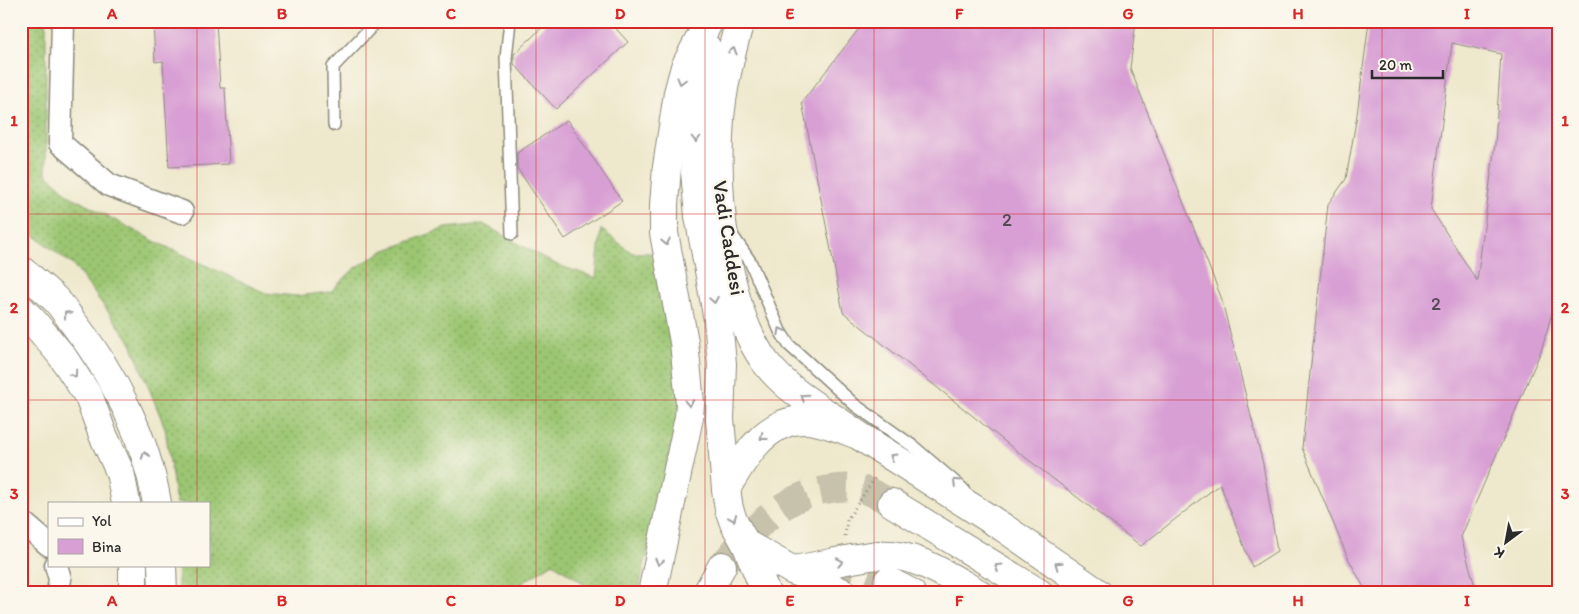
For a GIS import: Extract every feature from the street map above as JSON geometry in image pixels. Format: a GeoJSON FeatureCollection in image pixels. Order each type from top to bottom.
{"type":"FeatureCollection","features":[{"type":"Feature","properties":{"kind":"main road"},"geometry":{"type":"LineString","coordinates":[[711,21],[701,76],[696,125],[695,172],[699,216],[718,320],[722,364],[720,419],[729,509],[766,593]]}},
{"type":"Feature","properties":{"kind":"main road"},"geometry":{"type":"LineString","coordinates":[[652,593],[689,416],[690,402],[684,342],[664,233],[666,168],[676,102],[685,67],[711,21]]}},
{"type":"Feature","properties":{"kind":"main road","name":"Vadi Caddesi"},"geometry":{"type":"LineString","coordinates":[[740,21],[727,75],[720,116],[718,183],[730,274],[742,315],[755,347],[779,377],[796,392],[858,435]]}},
{"type":"Feature","properties":{"kind":"main road"},"geometry":{"type":"LineString","coordinates":[[21,270],[56,300],[88,341],[114,385],[134,424],[149,466],[157,502]]}},
{"type":"Feature","properties":{"kind":"main road"},"geometry":{"type":"LineString","coordinates":[[21,309],[62,356],[89,397],[103,435],[120,472],[126,502]]}},
{"type":"Feature","properties":{"kind":"main road"},"geometry":{"type":"LineString","coordinates":[[726,489],[739,465],[756,443],[772,430],[787,423],[806,420],[832,425],[858,435],[1004,528],[1098,593]]}},
{"type":"Feature","properties":{"kind":"main road"},"geometry":{"type":"LineString","coordinates":[[892,503],[1039,593]]}},
{"type":"Feature","properties":{"kind":"main road"},"geometry":{"type":"LineString","coordinates":[[746,544],[792,570],[844,593]]}},
{"type":"Feature","properties":{"kind":"main road"},"geometry":{"type":"LineString","coordinates":[[792,570],[880,555],[896,556],[910,559],[937,570],[978,593]]}},
{"type":"Feature","properties":{"kind":"main road"},"geometry":{"type":"LineString","coordinates":[[133,566],[134,593]]}},
{"type":"Feature","properties":{"kind":"main road"},"geometry":{"type":"LineString","coordinates":[[162,566],[163,593]]}},
{"type":"Feature","properties":{"kind":"main road"},"geometry":{"type":"LineString","coordinates":[[707,593],[722,566]]}},
{"type":"Feature","properties":{"kind":"street"},"geometry":{"type":"LineString","coordinates":[[63,21],[60,143],[109,184],[182,212]]}},
{"type":"Feature","properties":{"kind":"street"},"geometry":{"type":"LineString","coordinates":[[21,521],[48,544]]}},
{"type":"Feature","properties":{"kind":"street"},"geometry":{"type":"LineString","coordinates":[[56,566],[60,578],[58,593]]}},
{"type":"Feature","properties":{"kind":"lane"},"geometry":{"type":"LineString","coordinates":[[334,125],[333,67],[377,21]]}},
{"type":"Feature","properties":{"kind":"lane"},"geometry":{"type":"LineString","coordinates":[[510,21],[506,58],[512,234]]}},
{"type":"Feature","properties":{"kind":"lane"},"geometry":{"type":"LineString","coordinates":[[723,220],[750,261],[780,331],[789,345],[856,405],[914,447],[947,474],[1004,528]]}},
{"type":"Feature","properties":{"kind":"path"},"geometry":{"type":"LineString","coordinates":[[845,539],[846,520],[878,473]]}},
{"type":"Feature","properties":{"kind":"green space"},"geometry":{"type":"Polygon","coordinates":[[[21,21],[46,21],[46,173],[70,196],[154,241],[265,293],[297,296],[330,292],[354,269],[383,251],[446,228],[483,224],[555,264],[596,278],[601,229],[632,253],[653,253],[674,355],[681,403],[638,593],[586,593],[583,583],[553,563],[525,581],[513,593],[438,593],[432,589],[409,593],[178,593],[178,566],[210,566],[210,502],[176,502],[165,428],[130,341],[74,266],[21,225],[21,21]]]}},
{"type":"Feature","properties":{"kind":"building"},"geometry":{"type":"Polygon","coordinates":[[[153,21],[216,21],[220,88],[225,88],[229,164],[169,167],[163,61],[155,62],[153,21]]]}},
{"type":"Feature","properties":{"kind":"building"},"geometry":{"type":"Polygon","coordinates":[[[549,21],[609,21],[628,42],[556,109],[514,64],[514,54],[549,21]]]}},
{"type":"Feature","properties":{"kind":"building"},"geometry":{"type":"Polygon","coordinates":[[[865,21],[1136,21],[1130,68],[1221,297],[1263,464],[1277,551],[1252,567],[1220,484],[1141,546],[1009,445],[843,312],[802,102],[865,21]]]}},
{"type":"Feature","properties":{"kind":"building"},"geometry":{"type":"Polygon","coordinates":[[[1369,21],[1558,21],[1558,293],[1541,351],[1461,537],[1477,593],[1367,593],[1347,556],[1302,448],[1328,204],[1346,179],[1357,115],[1369,21]],[[1452,43],[1431,209],[1477,281],[1495,144],[1501,54],[1452,43]]]}},
{"type":"Feature","properties":{"kind":"building"},"geometry":{"type":"Polygon","coordinates":[[[567,120],[622,201],[565,239],[517,168],[517,153],[567,120]]]}},
{"type":"Feature","properties":{"kind":"tunnel"},"geometry":{"type":"LineString","coordinates":[[722,566],[767,518],[780,508],[809,494],[836,488],[862,489],[892,503]]}},
{"type":"Feature","properties":{"kind":"tunnel"},"geometry":{"type":"LineString","coordinates":[[829,561],[849,565],[888,581]]}}]}
